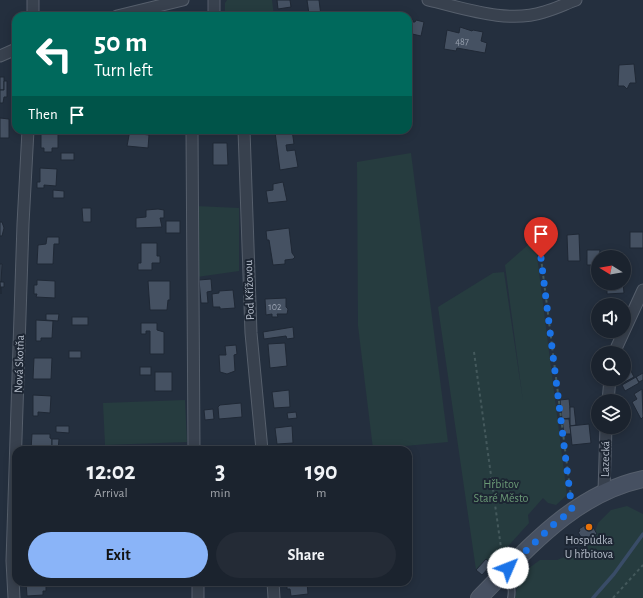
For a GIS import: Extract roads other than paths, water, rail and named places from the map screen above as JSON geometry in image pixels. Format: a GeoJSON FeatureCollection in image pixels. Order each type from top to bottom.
{"type":"FeatureCollection","features":[{"type":"Feature","properties":{"kind":"main road"},"geometry":{"type":"LineString","coordinates":[[479,598],[553,525],[572,510],[604,491],[643,480]]}},
{"type":"Feature","properties":{"kind":"street"},"geometry":{"type":"LineString","coordinates":[[33,0],[33,12]]}},
{"type":"Feature","properties":{"kind":"street"},"geometry":{"type":"LineString","coordinates":[[134,12],[183,0]]}},
{"type":"Feature","properties":{"kind":"street"},"geometry":{"type":"LineString","coordinates":[[214,0],[214,12]]}},
{"type":"Feature","properties":{"kind":"street"},"geometry":{"type":"LineString","coordinates":[[428,0],[493,15],[517,16],[543,13],[576,0]]}},
{"type":"Feature","properties":{"kind":"street"},"geometry":{"type":"LineString","coordinates":[[0,56],[12,51]]}},
{"type":"Feature","properties":{"kind":"street","name":"Nová Skotňa"},"geometry":{"type":"LineString","coordinates":[[16,446],[28,134]]}},
{"type":"Feature","properties":{"kind":"street"},"geometry":{"type":"LineString","coordinates":[[192,134],[194,446]]}},
{"type":"Feature","properties":{"kind":"street","name":"Pod Křížovou"},"geometry":{"type":"LineString","coordinates":[[244,134],[251,333],[262,446]]}},
{"type":"Feature","properties":{"kind":"street"},"geometry":{"type":"LineString","coordinates":[[617,346],[643,290]]}},
{"type":"Feature","properties":{"kind":"street","name":"Lazecká"},"geometry":{"type":"LineString","coordinates":[[604,491],[606,434]]}},
{"type":"Feature","properties":{"kind":"street","name":"Nová Skotňa"},"geometry":{"type":"LineString","coordinates":[[13,586],[14,598]]}},
{"type":"Feature","properties":{"kind":"street"},"geometry":{"type":"LineString","coordinates":[[198,586],[198,598]]}},
{"type":"Feature","properties":{"kind":"street"},"geometry":{"type":"LineString","coordinates":[[273,586],[274,598]]}},
{"type":"Feature","properties":{"kind":"lane"},"geometry":{"type":"LineString","coordinates":[[502,574],[510,582],[512,591],[511,598]]}},
{"type":"Feature","properties":{"kind":"waterway"},"geometry":{"type":"LineString","coordinates":[[593,598],[614,574],[643,534]]}},
{"type":"Feature","properties":{"kind":"place","name":"Hospůdka U hřbitova"},"geometry":{"type":"Point","coordinates":[589,527]}},
{"type":"Feature","properties":{"kind":"park label","name":"Hřbitov Staré Město"},"geometry":{"type":"Point","coordinates":[501,491]}}]}
